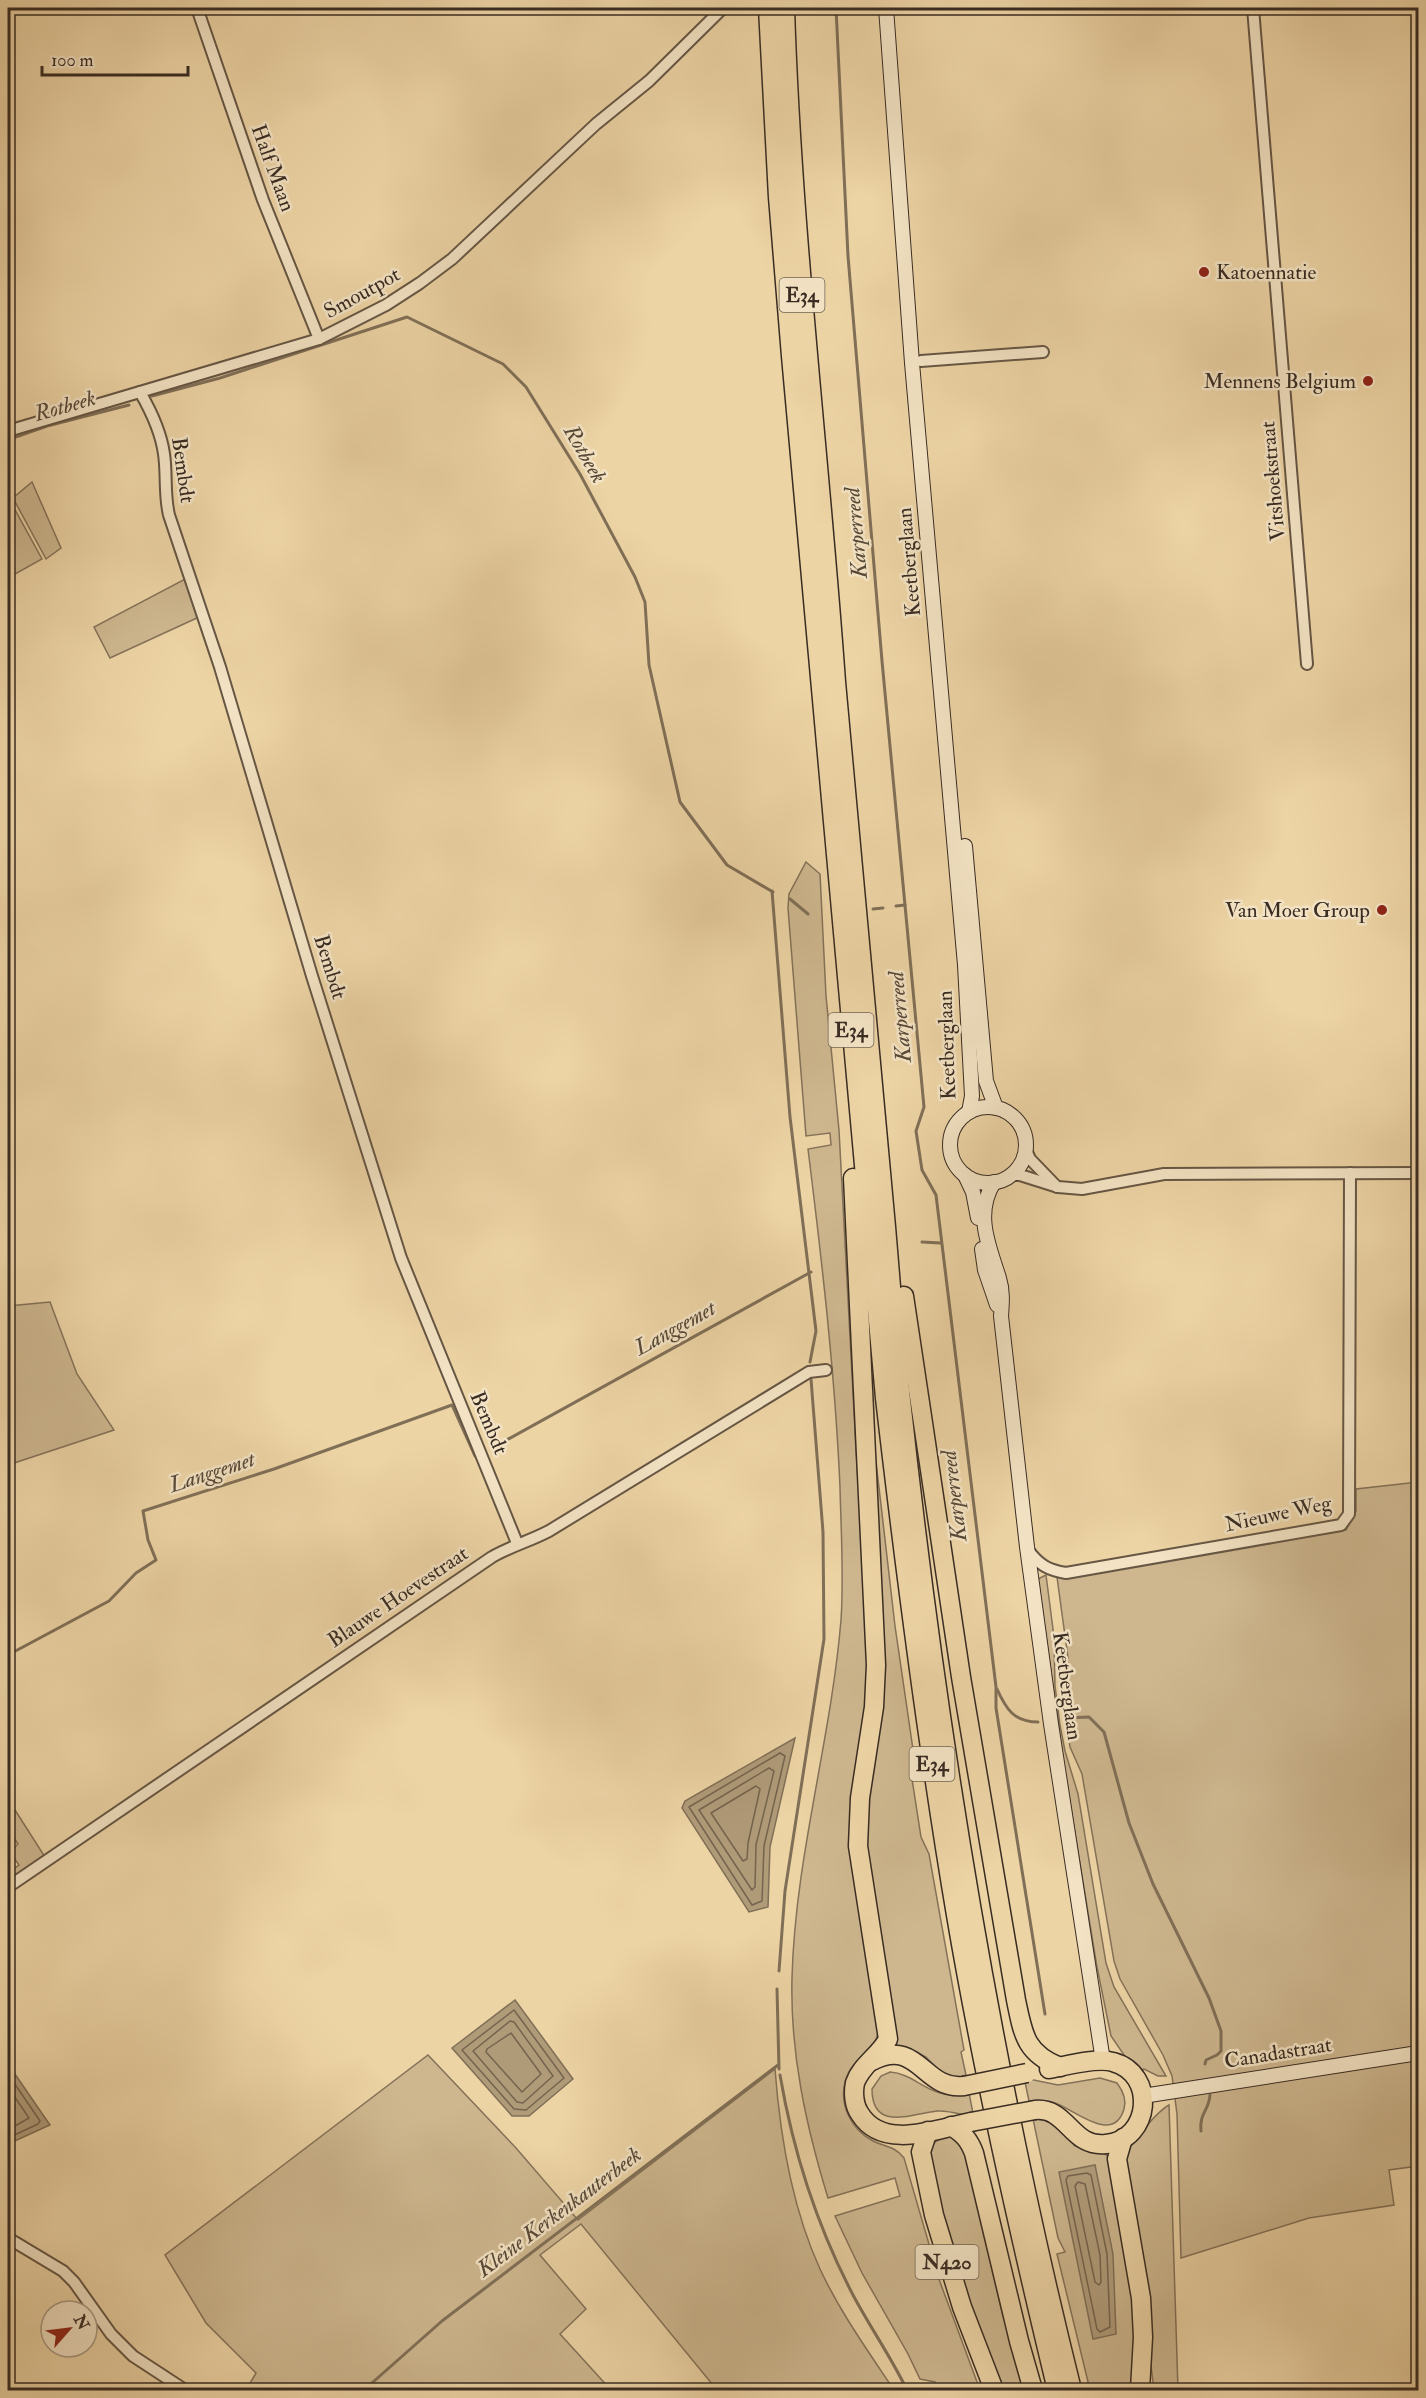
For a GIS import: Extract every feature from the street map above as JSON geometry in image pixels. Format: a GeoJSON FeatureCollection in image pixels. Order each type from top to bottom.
{"type":"FeatureCollection","features":[{"type":"Feature","properties":{"kind":"highway","name":"E34"},"geometry":{"type":"LineString","coordinates":[[768,8],[778,197],[789,333],[885,1398],[904,1564],[939,1809],[983,2060],[1015,2218],[1057,2391]]}},
{"type":"Feature","properties":{"kind":"highway","name":"E34"},"geometry":{"type":"LineString","coordinates":[[785,8],[790,132],[799,262],[901,1397],[920,1562],[959,1838],[1011,2123],[1030,2215],[1072,2391]]}},
{"type":"Feature","properties":{"kind":"highway"},"geometry":{"type":"LineString","coordinates":[[860,1130],[852,1151],[876,1665],[874,1707],[860,1798],[858,1846],[888,2038],[883,2049],[871,2062]]}},
{"type":"Feature","properties":{"kind":"highway"},"geometry":{"type":"LineString","coordinates":[[886,1227],[898,1253],[937,1526],[987,1837],[1016,2000],[1027,2042],[1045,2061],[1060,2067]]}},
{"type":"Feature","properties":{"kind":"highway"},"geometry":{"type":"LineString","coordinates":[[871,2062],[886,2055],[908,2058],[918,2063],[937,2082],[946,2086],[964,2086],[1103,2061],[1123,2066],[1133,2074],[1143,2096],[1141,2119],[1136,2127],[1114,2143],[1095,2144],[1083,2139],[1055,2113],[1046,2109],[894,2136]]}},
{"type":"Feature","properties":{"kind":"highway","name":"N420"},"geometry":{"type":"LineString","coordinates":[[871,2062],[859,2075],[855,2085],[854,2098],[858,2111],[875,2131],[894,2136],[910,2153],[940,2266],[986,2391]]}},
{"type":"Feature","properties":{"kind":"highway"},"geometry":{"type":"LineString","coordinates":[[951,2126],[969,2141],[974,2153],[1013,2320],[1033,2391]]}},
{"type":"Feature","properties":{"kind":"highway","name":"N420"},"geometry":{"type":"LineString","coordinates":[[928,2131],[921,2152],[934,2215],[962,2307],[994,2391]]}},
{"type":"Feature","properties":{"kind":"highway"},"geometry":{"type":"LineString","coordinates":[[1123,2138],[1117,2159],[1141,2298],[1143,2337],[1140,2391]]}},
{"type":"Feature","properties":{"kind":"main road","name":"Keetberglaan"},"geometry":{"type":"LineString","coordinates":[[885,8],[912,363],[965,965],[972,1096],[969,1112]]}},
{"type":"Feature","properties":{"kind":"main road","name":"Keetberglaan"},"geometry":{"type":"LineString","coordinates":[[894,8],[921,361],[985,1069],[988,1092],[996,1108]]}},
{"type":"Feature","properties":{"kind":"main road"},"geometry":{"type":"LineString","coordinates":[[982,1107],[996,1108],[1005,1111],[1017,1121],[1024,1134],[1025,1148],[1021,1163],[1011,1175],[994,1182],[979,1182],[965,1175],[952,1157],[950,1143],[955,1125],[969,1112],[982,1107]]}},
{"type":"Feature","properties":{"kind":"main road","name":"Keetberglaan"},"geometry":{"type":"LineString","coordinates":[[965,1175],[975,1202],[985,1270],[1001,1316]]}},
{"type":"Feature","properties":{"kind":"main road","name":"Keetberglaan"},"geometry":{"type":"LineString","coordinates":[[994,1182],[986,1196],[984,1209],[988,1250],[999,1279],[1002,1296],[1001,1316],[1027,1547],[1051,1724],[1103,2061]]}},
{"type":"Feature","properties":{"kind":"main road","name":"Canadastraat"},"geometry":{"type":"LineString","coordinates":[[1143,2096],[1419,2053]]}},
{"type":"Feature","properties":{"kind":"street","name":"Half Maan"},"geometry":{"type":"LineString","coordinates":[[197,8],[263,200],[319,339]]}},
{"type":"Feature","properties":{"kind":"street","name":"Smoutpot"},"geometry":{"type":"LineString","coordinates":[[8,431],[319,339],[386,305],[420,284],[452,259],[596,124],[665,65],[723,8]]}},
{"type":"Feature","properties":{"kind":"street","name":"Vitshoekstraat"},"geometry":{"type":"LineString","coordinates":[[1253,8],[1307,664]]}},
{"type":"Feature","properties":{"kind":"street"},"geometry":{"type":"LineString","coordinates":[[921,361],[1043,352]]}},
{"type":"Feature","properties":{"kind":"street","name":"Bembdt"},"geometry":{"type":"LineString","coordinates":[[140,392],[160,434],[164,454],[166,501],[170,515],[220,667],[312,976],[401,1258],[517,1543]]}},
{"type":"Feature","properties":{"kind":"street"},"geometry":{"type":"LineString","coordinates":[[1025,1148],[1030,1159],[1058,1187]]}},
{"type":"Feature","properties":{"kind":"street","name":"Nieuwe Weg"},"geometry":{"type":"LineString","coordinates":[[1027,1547],[1036,1561],[1048,1570],[1066,1573],[1341,1525],[1349,1514],[1350,1173]]}},
{"type":"Feature","properties":{"kind":"street"},"geometry":{"type":"LineString","coordinates":[[1011,1175],[1020,1175],[1058,1187],[1082,1189],[1164,1174],[1419,1173]]}},
{"type":"Feature","properties":{"kind":"street","name":"Blauwe Hoevestraat"},"geometry":{"type":"LineString","coordinates":[[8,1887],[492,1557],[517,1543],[529,1541],[549,1531],[808,1372],[826,1370]]}},
{"type":"Feature","properties":{"kind":"street"},"geometry":{"type":"LineString","coordinates":[[8,2238],[63,2271],[74,2282],[111,2334],[133,2356],[185,2391]]}},
{"type":"Feature","properties":{"kind":"shaded area"},"geometry":{"type":"Polygon","coordinates":[[[32,482],[61,548],[46,559],[13,498],[32,482]]]}},
{"type":"Feature","properties":{"kind":"shaded area"},"geometry":{"type":"Polygon","coordinates":[[[8,497],[42,559],[8,578],[8,497]]]}},
{"type":"Feature","properties":{"kind":"shaded area"},"geometry":{"type":"Polygon","coordinates":[[[187,578],[199,617],[110,658],[94,627],[187,578]]]}},
{"type":"Feature","properties":{"kind":"shaded area"},"geometry":{"type":"Polygon","coordinates":[[[806,862],[820,874],[826,996],[839,1130],[856,1450],[869,1640],[867,1702],[851,1801],[850,1840],[854,1878],[879,2020],[878,2032],[871,2048],[849,2072],[845,2082],[844,2100],[849,2116],[859,2131],[873,2141],[897,2151],[904,2158],[940,2282],[980,2390],[943,2390],[935,2382],[920,2379],[862,2273],[835,2216],[900,2196],[895,2178],[828,2198],[806,2117],[797,2062],[792,2006],[795,1933],[806,1843],[830,1710],[841,1620],[842,1587],[835,1402],[808,1149],[831,1145],[830,1133],[806,1136],[788,908],[789,894],[806,862]]]}},
{"type":"Feature","properties":{"kind":"shaded area"},"geometry":{"type":"Polygon","coordinates":[[[50,1302],[77,1374],[114,1430],[14,1463],[8,1448],[8,1306],[50,1302]]]}},
{"type":"Feature","properties":{"kind":"shaded area"},"geometry":{"type":"Polygon","coordinates":[[[869,1401],[895,1626],[915,1763],[910,1766],[921,1837],[929,1854],[964,2050],[961,2052],[966,2075],[962,2078],[944,2075],[926,2057],[909,2048],[896,2045],[867,1874],[869,1401]]]}},
{"type":"Feature","properties":{"kind":"shaded area"},"geometry":{"type":"Polygon","coordinates":[[[1418,1482],[1418,2166],[1389,2170],[1394,2205],[1309,2218],[1181,2258],[1177,2114],[1172,2076],[1163,2055],[1120,1979],[1114,1961],[1082,1774],[1070,1747],[1063,1702],[1068,1658],[1057,1577],[1346,1530],[1356,1511],[1356,1489],[1418,1482]]]}},
{"type":"Feature","properties":{"kind":"shaded area"},"geometry":{"type":"Polygon","coordinates":[[[1046,1575],[1054,1637],[1055,1686],[1060,1725],[1078,1794],[1106,1963],[1114,1987],[1166,2076],[1158,2076],[1142,2070],[1124,2055],[1111,2036],[1097,1967],[1065,1772],[1038,1579],[1046,1575]]]}},
{"type":"Feature","properties":{"kind":"shaded area"},"geometry":{"type":"Polygon","coordinates":[[[8,1799],[45,1857],[8,1882],[8,1873],[19,1865],[10,1852],[18,1844],[8,1829],[8,1799]]]}},
{"type":"Feature","properties":{"kind":"shaded area"},"geometry":{"type":"Polygon","coordinates":[[[428,2055],[516,2148],[578,2220],[775,2069],[784,2146],[795,2197],[810,2246],[836,2301],[894,2390],[717,2390],[581,2224],[540,2255],[586,2309],[560,2334],[611,2390],[246,2390],[256,2373],[206,2323],[165,2255],[428,2055]]]}},
{"type":"Feature","properties":{"kind":"shaded area"},"geometry":{"type":"Polygon","coordinates":[[[890,2072],[903,2075],[940,2093],[951,2095],[969,2093],[973,2113],[970,2116],[937,2111],[905,2117],[886,2116],[879,2111],[874,2102],[872,2089],[881,2076],[890,2072]]]}},
{"type":"Feature","properties":{"kind":"shaded area"},"geometry":{"type":"Polygon","coordinates":[[[1100,2078],[1117,2083],[1125,2098],[1124,2109],[1119,2120],[1111,2124],[1101,2125],[1052,2102],[1033,2103],[1029,2101],[1025,2082],[1029,2079],[1058,2085],[1100,2078]]]}},
{"type":"Feature","properties":{"kind":"shaded area"},"geometry":{"type":"Polygon","coordinates":[[[1169,2105],[1178,2390],[1154,2390],[1151,2366],[1151,2311],[1126,2160],[1128,2151],[1135,2140],[1169,2105]]]}},
{"type":"Feature","properties":{"kind":"shaded area"},"geometry":{"type":"Polygon","coordinates":[[[1039,2116],[1057,2126],[1075,2146],[1102,2152],[1110,2158],[1133,2268],[1135,2390],[1090,2390],[1057,2254],[1065,2252],[1058,2238],[1033,2119],[1039,2116]]]}},
{"type":"Feature","properties":{"kind":"shaded area"},"geometry":{"type":"Polygon","coordinates":[[[949,2136],[956,2139],[964,2149],[1001,2308],[1024,2390],[999,2390],[980,2344],[927,2159],[934,2143],[949,2136]]]}},
{"type":"Feature","properties":{"kind":"water"},"geometry":{"type":"Polygon","coordinates":[[[795,1738],[770,1847],[768,1907],[749,1912],[682,1808],[685,1801],[795,1738]]]}},
{"type":"Feature","properties":{"kind":"water"},"geometry":{"type":"Polygon","coordinates":[[[515,2000],[573,2079],[529,2116],[512,2116],[452,2048],[515,2000]]]}},
{"type":"Feature","properties":{"kind":"water"},"geometry":{"type":"Polygon","coordinates":[[[8,2064],[50,2125],[8,2144],[8,2064]]]}},
{"type":"Feature","properties":{"kind":"water"},"geometry":{"type":"Polygon","coordinates":[[[1095,2165],[1113,2254],[1116,2334],[1093,2339],[1059,2172],[1095,2165]]]}},
{"type":"Feature","properties":{"kind":"waterway","name":"Karperreed"},"geometry":{"type":"LineString","coordinates":[[836,8],[848,256],[882,661],[924,1107],[916,1131],[922,1170],[936,1195],[996,1687],[996,1708],[1045,2014]]}},
{"type":"Feature","properties":{"kind":"waterway","name":"Rotbeek"},"geometry":{"type":"LineString","coordinates":[[152,396],[220,378],[407,317],[503,364],[526,387],[580,474],[635,577],[645,602],[649,665],[680,802],[727,865],[773,892]]}},
{"type":"Feature","properties":{"kind":"waterway","name":"Rotbeek"},"geometry":{"type":"LineString","coordinates":[[10,439],[47,426],[129,405]]}},
{"type":"Feature","properties":{"kind":"waterway"},"geometry":{"type":"LineString","coordinates":[[772,891],[790,1117],[816,1331],[810,1362]]}},
{"type":"Feature","properties":{"kind":"waterway","name":"Rotbeek"},"geometry":{"type":"LineString","coordinates":[[790,899],[808,914]]}},
{"type":"Feature","properties":{"kind":"waterway","name":"Rotbeek"},"geometry":{"type":"LineString","coordinates":[[896,906],[905,905]]}},
{"type":"Feature","properties":{"kind":"waterway","name":"Rotbeek"},"geometry":{"type":"LineString","coordinates":[[873,909],[883,908]]}},
{"type":"Feature","properties":{"kind":"waterway","name":"Langgemet"},"geometry":{"type":"LineString","coordinates":[[922,1242],[941,1243]]}},
{"type":"Feature","properties":{"kind":"waterway","name":"Langgemet"},"geometry":{"type":"LineString","coordinates":[[492,1448],[811,1272]]}},
{"type":"Feature","properties":{"kind":"waterway"},"geometry":{"type":"LineString","coordinates":[[779,1971],[785,1891],[824,1639],[823,1532],[811,1379]]}},
{"type":"Feature","properties":{"kind":"waterway","name":"Langgemet"},"geometry":{"type":"LineString","coordinates":[[8,1655],[109,1601],[136,1573],[156,1560],[148,1540],[143,1511],[274,1469],[452,1405],[475,1456]]}},
{"type":"Feature","properties":{"kind":"waterway"},"geometry":{"type":"LineString","coordinates":[[997,1689],[1012,1713],[1023,1720],[1038,1722]]}},
{"type":"Feature","properties":{"kind":"waterway"},"geometry":{"type":"LineString","coordinates":[[1065,1718],[1089,1717],[1104,1732],[1129,1823],[1153,1884],[1209,1998],[1221,2031],[1221,2051],[1206,2060],[1205,2064]]}},
{"type":"Feature","properties":{"kind":"waterway"},"geometry":{"type":"LineString","coordinates":[[777,1989],[779,2069]]}},
{"type":"Feature","properties":{"kind":"waterway","name":"Kleine Kerkenkauterbeek"},"geometry":{"type":"LineString","coordinates":[[364,2390],[442,2321],[778,2065]]}},
{"type":"Feature","properties":{"kind":"waterway"},"geometry":{"type":"LineString","coordinates":[[780,2075],[799,2160],[828,2242],[853,2295],[907,2390]]}},
{"type":"Feature","properties":{"kind":"waterway"},"geometry":{"type":"LineString","coordinates":[[1201,2131],[1201,2120],[1210,2095]]}},
{"type":"Feature","properties":{"kind":"place","name":"Katoennatie"},"geometry":{"type":"Point","coordinates":[1204,272]}},
{"type":"Feature","properties":{"kind":"place","name":"Mennens Belgium"},"geometry":{"type":"Point","coordinates":[1368,381]}},
{"type":"Feature","properties":{"kind":"place","name":"Van Moer Group"},"geometry":{"type":"Point","coordinates":[1382,910]}}]}
